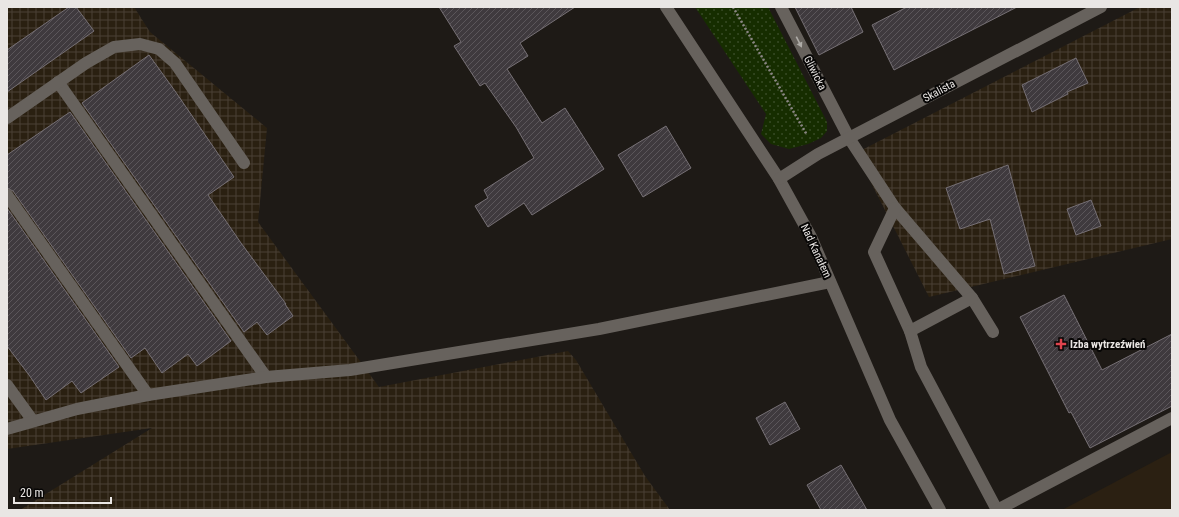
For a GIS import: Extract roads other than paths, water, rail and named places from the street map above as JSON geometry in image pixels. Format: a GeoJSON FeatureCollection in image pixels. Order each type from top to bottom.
{"type":"FeatureCollection","features":[{"type":"Feature","properties":{"kind":"street","name":"Nad Kanałem"},"geometry":{"type":"LineString","coordinates":[[666,7],[779,179],[811,237],[890,420],[940,510]]}},
{"type":"Feature","properties":{"kind":"street","name":"Gliwicka"},"geometry":{"type":"LineString","coordinates":[[781,7],[849,138],[895,208],[972,298],[993,332]]}},
{"type":"Feature","properties":{"kind":"street","name":"Skalista"},"geometry":{"type":"LineString","coordinates":[[779,179],[818,154],[1101,7]]}},
{"type":"Feature","properties":{"kind":"street"},"geometry":{"type":"LineString","coordinates":[[7,118],[86,63],[114,47],[140,44],[159,49],[175,63],[244,163]]}},
{"type":"Feature","properties":{"kind":"street"},"geometry":{"type":"LineString","coordinates":[[58,82],[266,377]]}},
{"type":"Feature","properties":{"kind":"street"},"geometry":{"type":"LineString","coordinates":[[7,195],[148,395]]}},
{"type":"Feature","properties":{"kind":"street"},"geometry":{"type":"LineString","coordinates":[[895,208],[874,252],[910,331],[921,367],[997,510],[1172,418]]}},
{"type":"Feature","properties":{"kind":"street"},"geometry":{"type":"LineString","coordinates":[[7,429],[77,409],[148,395],[266,377],[350,370],[599,329],[830,282]]}},
{"type":"Feature","properties":{"kind":"street"},"geometry":{"type":"LineString","coordinates":[[910,331],[972,298]]}},
{"type":"Feature","properties":{"kind":"street"},"geometry":{"type":"LineString","coordinates":[[7,385],[33,421]]}},
{"type":"Feature","properties":{"kind":"place","name":"Izba wytrzeźwień"},"geometry":{"type":"Point","coordinates":[1061,344]}}]}
